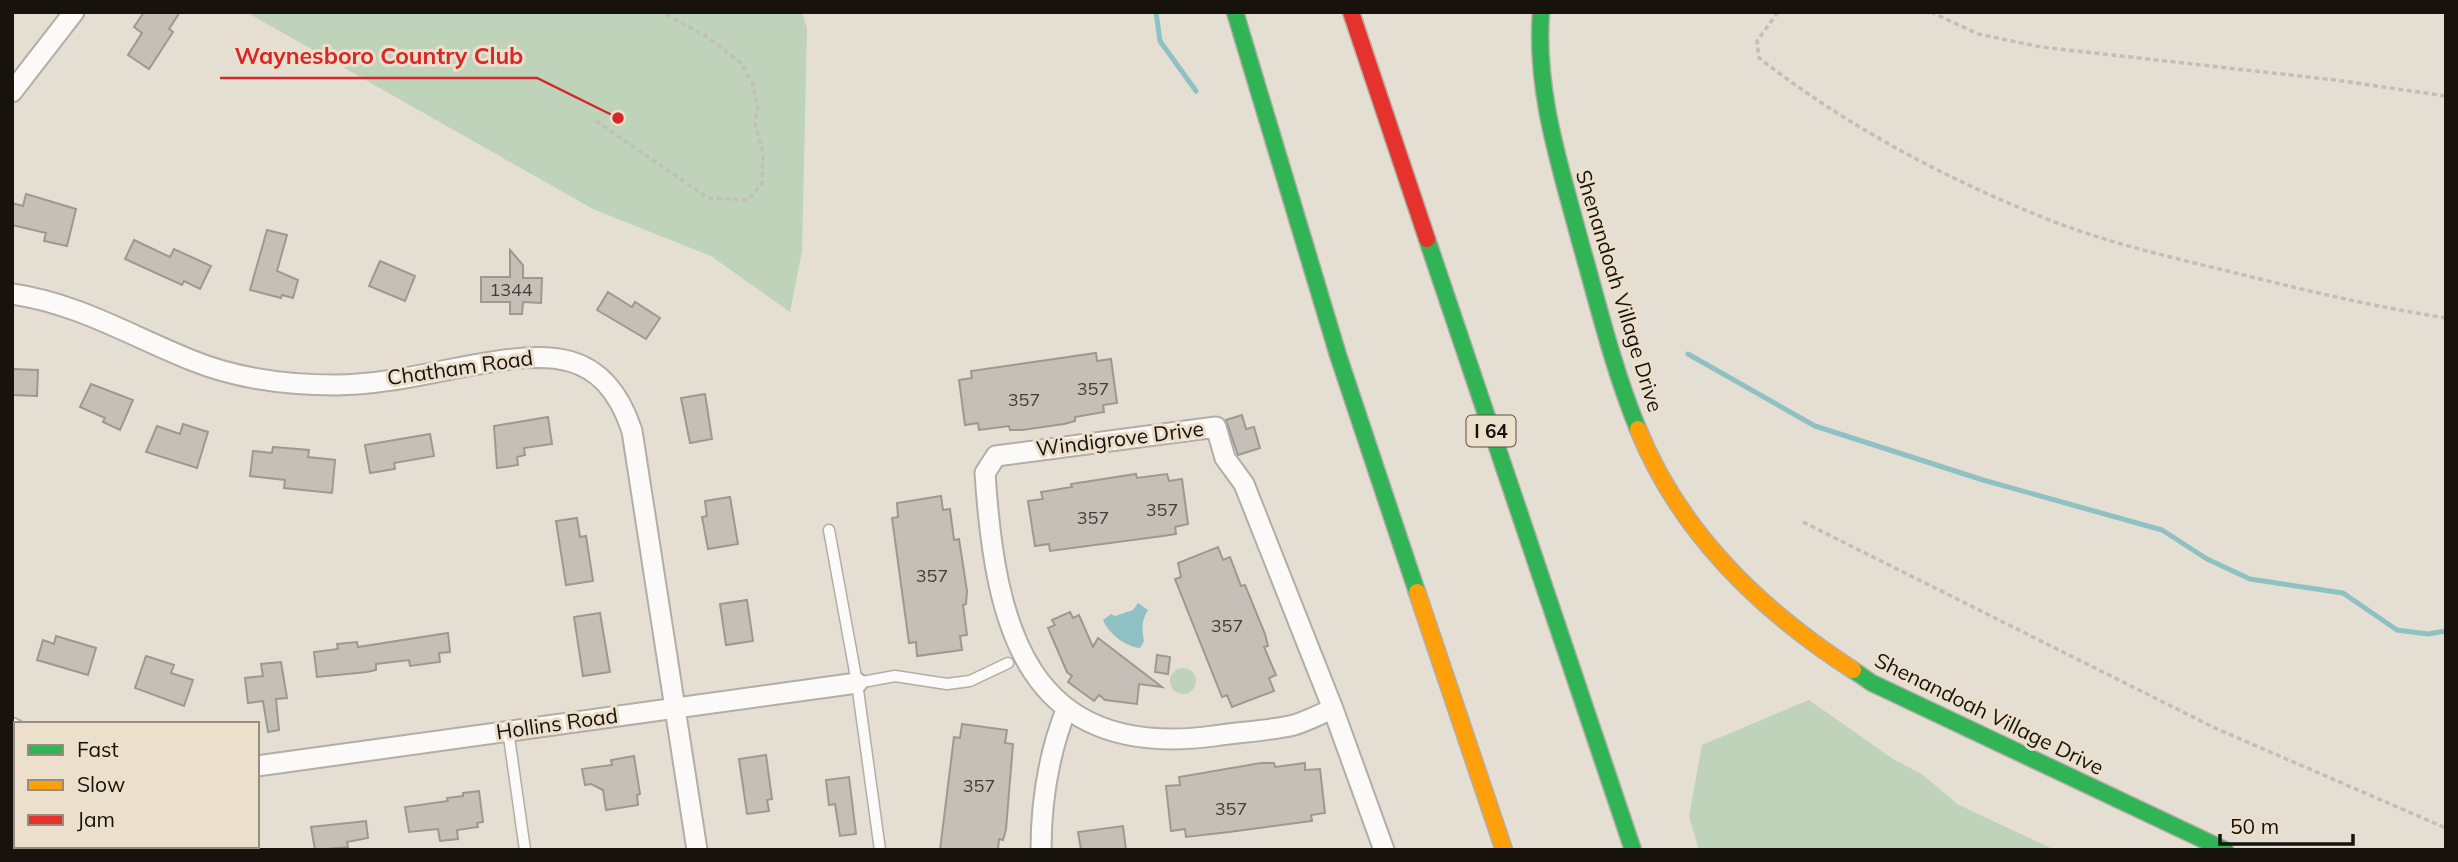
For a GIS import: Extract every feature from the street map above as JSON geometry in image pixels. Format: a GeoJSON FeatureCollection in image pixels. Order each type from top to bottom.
{"type":"FeatureCollection","features":[{"type":"Feature","properties":{"kind":"main road"},"geometry":{"type":"LineString","coordinates":[[1235,12],[1338,355],[1504,850]]}},
{"type":"Feature","properties":{"kind":"main road","name":"I 64"},"geometry":{"type":"LineString","coordinates":[[1350,12],[1633,850]]}},
{"type":"Feature","properties":{"kind":"main road","name":"Shenandoah Village Drive"},"geometry":{"type":"LineString","coordinates":[[1541,12],[1541,60],[1546,104],[1613,359],[1656,469],[1696,533],[1737,579],[1767,606],[1838,662],[1872,683],[2225,850]]}},
{"type":"Feature","properties":{"kind":"street"},"geometry":{"type":"LineString","coordinates":[[12,92],[74,12]]}},
{"type":"Feature","properties":{"kind":"street","name":"Chatham Road"},"geometry":{"type":"LineString","coordinates":[[12,294],[83,312],[192,361],[264,380],[344,385],[528,356],[550,356],[589,370],[618,398],[632,431],[697,850]]}},
{"type":"Feature","properties":{"kind":"street","name":"Windigrove Drive"},"geometry":{"type":"LineString","coordinates":[[1333,709],[1295,724],[1187,739],[1124,734],[1066,710],[1026,663],[1004,608],[985,473],[996,456],[1216,428],[1225,458],[1244,484],[1333,709],[1384,850]]}},
{"type":"Feature","properties":{"kind":"street","name":"Hollins Road"},"geometry":{"type":"LineString","coordinates":[[259,766],[857,683]]}},
{"type":"Feature","properties":{"kind":"street"},"geometry":{"type":"LineString","coordinates":[[1041,850],[1044,787],[1050,750],[1066,710]]}},
{"type":"Feature","properties":{"kind":"lane"},"geometry":{"type":"LineString","coordinates":[[830,530],[857,683],[880,850]]}},
{"type":"Feature","properties":{"kind":"lane"},"geometry":{"type":"LineString","coordinates":[[857,683],[895,676],[947,684],[970,681],[1008,663]]}},
{"type":"Feature","properties":{"kind":"lane"},"geometry":{"type":"LineString","coordinates":[[508,730],[525,850]]}},
{"type":"Feature","properties":{"kind":"path"},"geometry":{"type":"LineString","coordinates":[[596,121],[708,198],[748,200],[762,184],[763,152],[755,125],[758,106],[752,82],[741,64],[706,36],[661,12]]}},
{"type":"Feature","properties":{"kind":"path"},"geometry":{"type":"LineString","coordinates":[[1778,12],[1756,41],[1759,58],[1853,125],[1930,165],[2060,223],[2106,238],[2344,300],[2446,318]]}},
{"type":"Feature","properties":{"kind":"path"},"geometry":{"type":"LineString","coordinates":[[1931,12],[1979,34],[2041,47],[2335,80],[2446,96]]}},
{"type":"Feature","properties":{"kind":"path"},"geometry":{"type":"LineString","coordinates":[[1803,522],[2217,729],[2446,828]]}},
{"type":"Feature","properties":{"kind":"green space"},"geometry":{"type":"Polygon","coordinates":[[[246,12],[802,12],[807,28],[802,251],[790,312],[711,256],[593,209],[246,12]]]}},
{"type":"Feature","properties":{"kind":"green space"},"geometry":{"type":"Polygon","coordinates":[[[1183,668],[1192,672],[1196,681],[1192,690],[1183,694],[1174,690],[1170,681],[1174,672],[1183,668]]]}},
{"type":"Feature","properties":{"kind":"green space"},"geometry":{"type":"Polygon","coordinates":[[[1809,700],[1893,759],[1923,775],[1957,804],[2055,850],[1699,850],[1689,816],[1702,745],[1809,700]]]}},
{"type":"Feature","properties":{"kind":"water"},"geometry":{"type":"Polygon","coordinates":[[[1138,603],[1148,610],[1143,625],[1144,641],[1140,648],[1118,638],[1103,620],[1111,614],[1115,616],[1133,610],[1138,603]]]}},
{"type":"Feature","properties":{"kind":"building"},"geometry":{"type":"Polygon","coordinates":[[[144,12],[180,12],[169,29],[173,32],[149,69],[128,55],[142,33],[134,27],[144,12]]]}},
{"type":"Feature","properties":{"kind":"building"},"geometry":{"type":"Polygon","coordinates":[[[26,194],[76,209],[67,246],[44,241],[46,233],[12,225],[12,203],[23,206],[26,194]]]}},
{"type":"Feature","properties":{"kind":"building"},"geometry":{"type":"Polygon","coordinates":[[[267,230],[287,235],[277,271],[298,280],[293,298],[282,295],[281,298],[250,290],[267,230]]]}},
{"type":"Feature","properties":{"kind":"building"},"geometry":{"type":"Polygon","coordinates":[[[134,240],[170,257],[174,249],[211,266],[200,289],[184,281],[182,285],[125,259],[134,240]]]}},
{"type":"Feature","properties":{"kind":"building"},"geometry":{"type":"Polygon","coordinates":[[[510,250],[523,265],[523,278],[542,278],[541,303],[523,302],[522,314],[510,314],[510,302],[481,302],[481,277],[510,277],[510,250]]]}},
{"type":"Feature","properties":{"kind":"building"},"geometry":{"type":"Polygon","coordinates":[[[380,261],[415,276],[405,301],[369,286],[380,261]]]}},
{"type":"Feature","properties":{"kind":"building"},"geometry":{"type":"Polygon","coordinates":[[[608,292],[632,307],[635,302],[660,318],[646,339],[597,310],[608,292]]]}},
{"type":"Feature","properties":{"kind":"building"},"geometry":{"type":"Polygon","coordinates":[[[1096,353],[1097,361],[1111,359],[1117,403],[1103,405],[1104,412],[1075,417],[1075,421],[1064,424],[1022,430],[1010,430],[1009,426],[979,430],[978,423],[965,425],[959,380],[972,378],[971,371],[1096,353]]]}},
{"type":"Feature","properties":{"kind":"building"},"geometry":{"type":"Polygon","coordinates":[[[12,369],[38,370],[37,396],[12,395],[12,369]]]}},
{"type":"Feature","properties":{"kind":"building"},"geometry":{"type":"Polygon","coordinates":[[[91,384],[133,400],[120,430],[103,422],[105,418],[80,407],[91,384]]]}},
{"type":"Feature","properties":{"kind":"building"},"geometry":{"type":"Polygon","coordinates":[[[705,394],[712,439],[690,443],[681,398],[705,394]]]}},
{"type":"Feature","properties":{"kind":"building"},"geometry":{"type":"Polygon","coordinates":[[[1242,415],[1246,429],[1254,427],[1260,448],[1238,455],[1226,420],[1242,415]]]}},
{"type":"Feature","properties":{"kind":"building"},"geometry":{"type":"Polygon","coordinates":[[[548,417],[552,444],[524,448],[525,455],[517,457],[518,465],[497,468],[494,426],[548,417]]]}},
{"type":"Feature","properties":{"kind":"building"},"geometry":{"type":"Polygon","coordinates":[[[183,424],[208,432],[197,468],[146,452],[157,426],[180,434],[183,424]]]}},
{"type":"Feature","properties":{"kind":"building"},"geometry":{"type":"Polygon","coordinates":[[[430,434],[434,456],[394,463],[395,469],[370,473],[365,445],[430,434]]]}},
{"type":"Feature","properties":{"kind":"building"},"geometry":{"type":"Polygon","coordinates":[[[273,447],[309,450],[308,457],[335,460],[332,493],[284,488],[285,480],[250,476],[253,451],[272,453],[273,447]]]}},
{"type":"Feature","properties":{"kind":"building"},"geometry":{"type":"Polygon","coordinates":[[[1136,474],[1137,478],[1167,474],[1169,481],[1182,479],[1188,524],[1175,527],[1176,534],[1163,536],[1050,551],[1049,544],[1035,546],[1028,501],[1043,499],[1041,492],[1072,487],[1071,484],[1136,474]]]}},
{"type":"Feature","properties":{"kind":"building"},"geometry":{"type":"Polygon","coordinates":[[[941,496],[943,510],[950,509],[954,540],[959,539],[967,591],[966,604],[963,605],[967,635],[960,636],[962,650],[917,656],[916,642],[909,643],[892,518],[898,517],[897,503],[941,496]]]}},
{"type":"Feature","properties":{"kind":"building"},"geometry":{"type":"Polygon","coordinates":[[[730,497],[738,544],[708,549],[702,517],[707,516],[705,501],[730,497]]]}},
{"type":"Feature","properties":{"kind":"building"},"geometry":{"type":"Polygon","coordinates":[[[577,518],[580,537],[586,536],[593,581],[566,585],[556,521],[577,518]]]}},
{"type":"Feature","properties":{"kind":"building"},"geometry":{"type":"Polygon","coordinates":[[[1218,547],[1223,560],[1230,557],[1241,586],[1245,585],[1265,634],[1268,646],[1264,647],[1276,675],[1269,678],[1274,691],[1232,707],[1227,695],[1222,697],[1175,579],[1181,577],[1178,563],[1218,547]]]}},
{"type":"Feature","properties":{"kind":"building"},"geometry":{"type":"Polygon","coordinates":[[[747,600],[753,641],[726,645],[720,604],[747,600]]]}},
{"type":"Feature","properties":{"kind":"building"},"geometry":{"type":"Polygon","coordinates":[[[1070,612],[1073,618],[1079,615],[1093,647],[1098,638],[1162,687],[1139,684],[1137,704],[1105,700],[1099,695],[1094,701],[1068,682],[1072,676],[1067,672],[1048,628],[1055,625],[1052,620],[1070,612]]]}},
{"type":"Feature","properties":{"kind":"building"},"geometry":{"type":"Polygon","coordinates":[[[600,613],[610,672],[583,676],[574,617],[600,613]]]}},
{"type":"Feature","properties":{"kind":"building"},"geometry":{"type":"Polygon","coordinates":[[[448,633],[450,652],[439,653],[440,662],[410,666],[409,660],[376,664],[376,670],[367,672],[317,677],[314,652],[338,649],[337,644],[357,642],[358,647],[448,633]]]}},
{"type":"Feature","properties":{"kind":"building"},"geometry":{"type":"Polygon","coordinates":[[[56,636],[96,648],[88,675],[37,660],[43,640],[54,644],[56,636]]]}},
{"type":"Feature","properties":{"kind":"building"},"geometry":{"type":"Polygon","coordinates":[[[1157,655],[1170,657],[1168,674],[1155,672],[1157,655]]]}},
{"type":"Feature","properties":{"kind":"building"},"geometry":{"type":"Polygon","coordinates":[[[146,656],[174,665],[171,673],[193,680],[184,706],[135,688],[146,656]]]}},
{"type":"Feature","properties":{"kind":"building"},"geometry":{"type":"Polygon","coordinates":[[[281,662],[287,698],[276,699],[279,730],[268,732],[263,701],[248,703],[245,678],[263,676],[261,664],[281,662]]]}},
{"type":"Feature","properties":{"kind":"building"},"geometry":{"type":"Polygon","coordinates":[[[962,724],[1007,730],[1005,743],[1013,744],[1006,829],[1003,840],[999,839],[998,850],[940,850],[954,737],[960,738],[962,724]]]}},
{"type":"Feature","properties":{"kind":"building"},"geometry":{"type":"Polygon","coordinates":[[[766,755],[772,799],[767,800],[769,811],[747,814],[739,759],[766,755]]]}},
{"type":"Feature","properties":{"kind":"building"},"geometry":{"type":"Polygon","coordinates":[[[634,756],[640,794],[637,795],[638,805],[606,810],[603,790],[591,784],[585,785],[582,769],[612,765],[611,760],[634,756]]]}},
{"type":"Feature","properties":{"kind":"building"},"geometry":{"type":"Polygon","coordinates":[[[1274,763],[1275,767],[1305,763],[1305,770],[1320,769],[1325,813],[1311,815],[1312,821],[1229,832],[1186,837],[1185,829],[1171,831],[1166,786],[1180,785],[1179,777],[1274,763]]]}},
{"type":"Feature","properties":{"kind":"building"},"geometry":{"type":"Polygon","coordinates":[[[849,777],[856,834],[840,836],[835,804],[829,805],[826,780],[849,777]]]}},
{"type":"Feature","properties":{"kind":"building"},"geometry":{"type":"Polygon","coordinates":[[[479,791],[483,822],[477,823],[478,827],[457,830],[458,839],[440,841],[438,829],[409,832],[405,807],[448,801],[447,798],[479,791]]]}},
{"type":"Feature","properties":{"kind":"building"},"geometry":{"type":"Polygon","coordinates":[[[366,821],[368,838],[347,842],[348,847],[315,850],[311,827],[366,821]]]}},
{"type":"Feature","properties":{"kind":"building"},"geometry":{"type":"Polygon","coordinates":[[[1123,826],[1126,850],[1081,850],[1078,832],[1123,826]]]}},
{"type":"Feature","properties":{"kind":"waterway"},"geometry":{"type":"LineString","coordinates":[[1156,12],[1160,41],[1196,91]]}},
{"type":"Feature","properties":{"kind":"waterway"},"geometry":{"type":"LineString","coordinates":[[1688,354],[1815,426],[1983,480],[2162,530],[2207,559],[2250,579],[2343,593],[2397,630],[2428,634],[2446,631]]}},
{"type":"Feature","properties":{"kind":"traffic: fast"},"geometry":{"type":"LineString","coordinates":[[1235,12],[1338,355],[1417,592]]}},
{"type":"Feature","properties":{"kind":"traffic: fast"},"geometry":{"type":"LineString","coordinates":[[1541,12],[1540,42],[1545,100],[1557,156],[1606,336],[1638,429]]}},
{"type":"Feature","properties":{"kind":"traffic: fast"},"geometry":{"type":"LineString","coordinates":[[1427,239],[1633,850]]}},
{"type":"Feature","properties":{"kind":"traffic: fast"},"geometry":{"type":"LineString","coordinates":[[1853,670],[1872,683],[2225,850]]}},
{"type":"Feature","properties":{"kind":"traffic: slow"},"geometry":{"type":"LineString","coordinates":[[1638,429],[1655,467],[1676,502],[1726,566],[1786,622],[1853,670]]}},
{"type":"Feature","properties":{"kind":"traffic: slow"},"geometry":{"type":"LineString","coordinates":[[1417,592],[1504,850]]}},
{"type":"Feature","properties":{"kind":"traffic: jam"},"geometry":{"type":"LineString","coordinates":[[1351,12],[1427,239]]}},
{"type":"Feature","properties":{"kind":"place","name":"Waynesboro Country Club"},"geometry":{"type":"Point","coordinates":[618,118]}}]}
